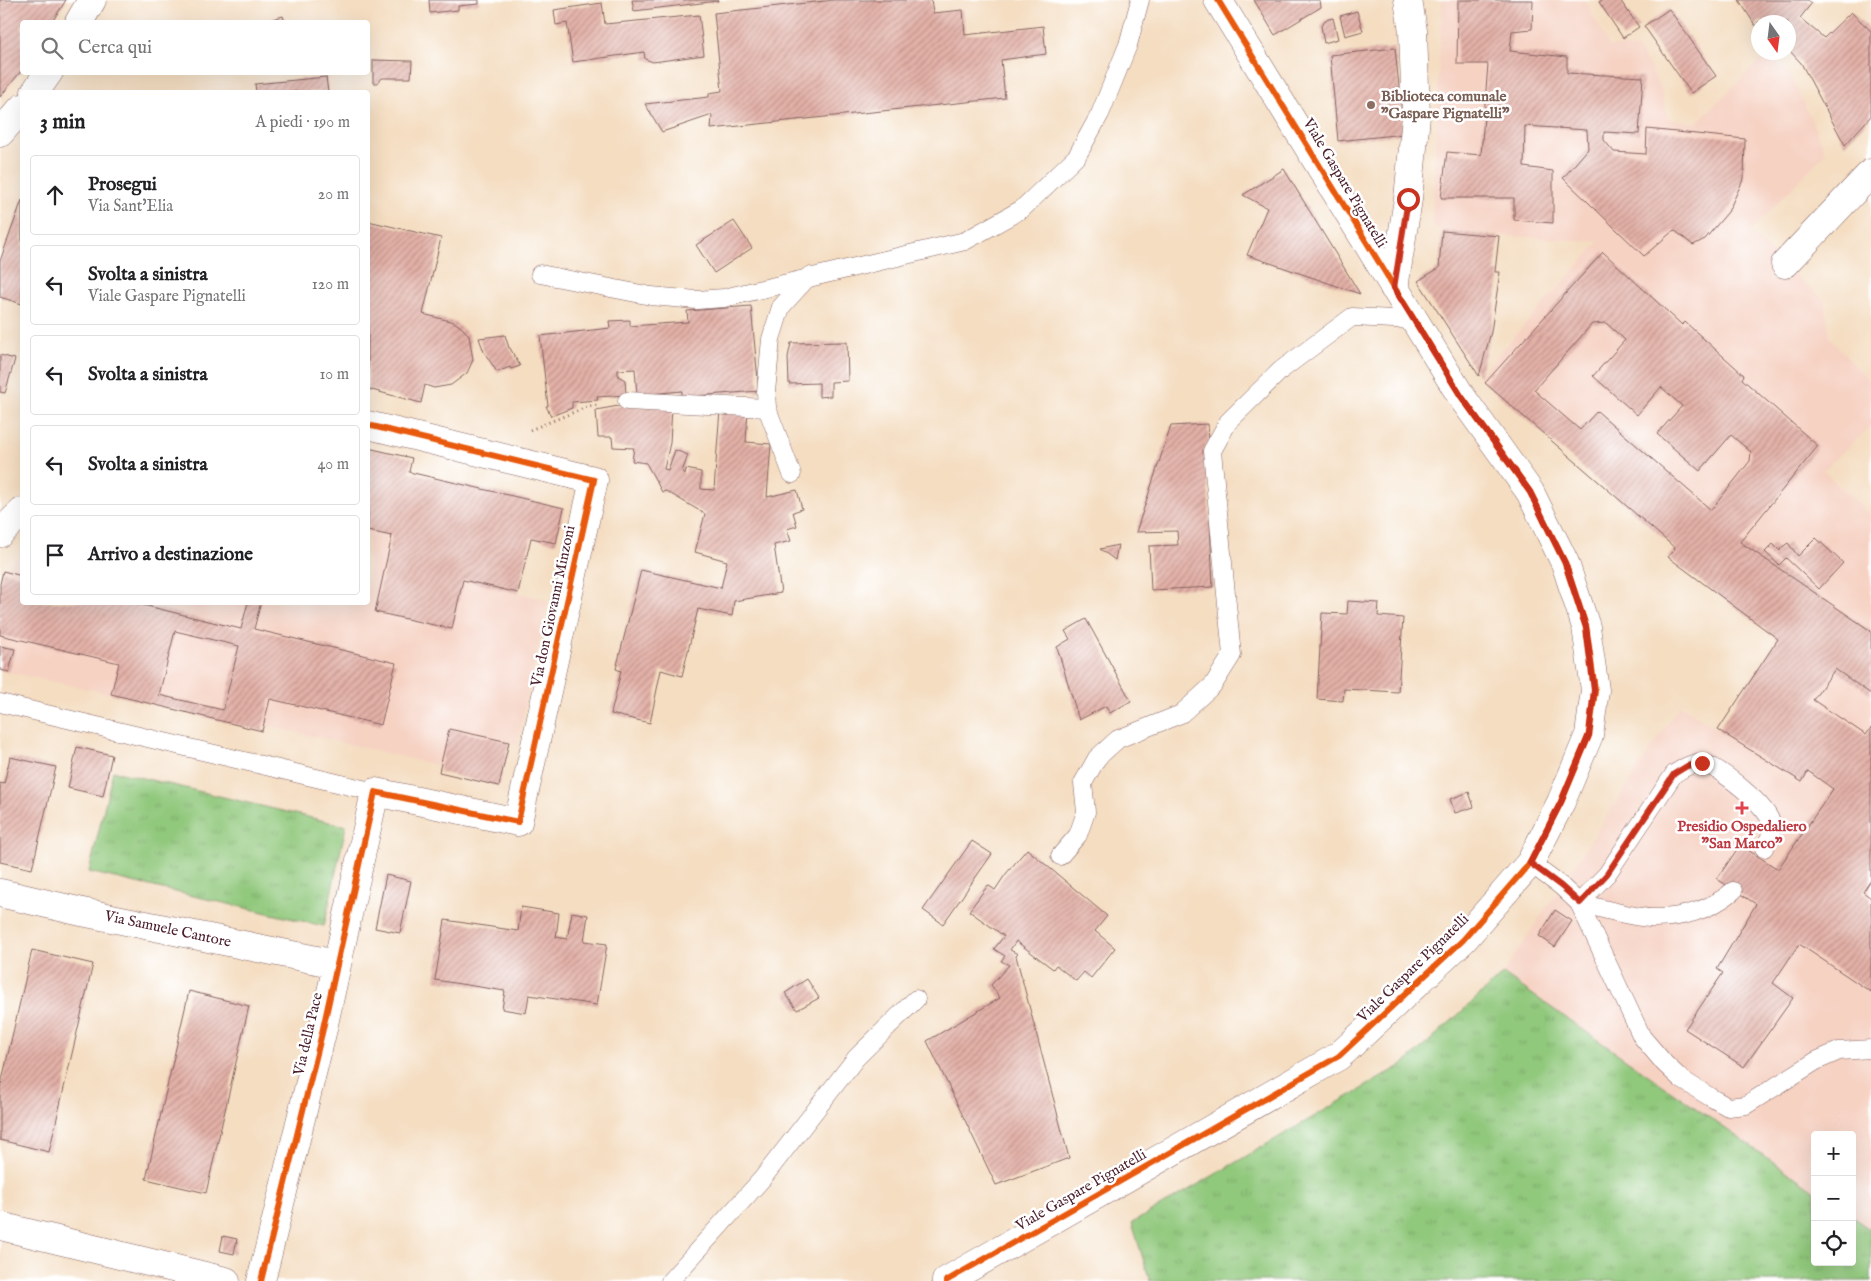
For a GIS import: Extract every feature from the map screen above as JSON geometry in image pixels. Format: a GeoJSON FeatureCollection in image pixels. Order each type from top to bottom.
{"type":"FeatureCollection","features":[{"type":"Feature","properties":{"kind":"street"},"geometry":{"type":"LineString","coordinates":[[80,20],[92,0]]}},
{"type":"Feature","properties":{"kind":"street","name":"Viale Gaspare Pignatelli"},"geometry":{"type":"LineString","coordinates":[[946,1281],[1339,1056],[1464,940],[1530,863],[1561,802],[1589,735],[1594,690],[1586,627],[1565,563],[1530,492],[1461,396],[1218,0]]}},
{"type":"Feature","properties":{"kind":"street"},"geometry":{"type":"LineString","coordinates":[[1394,288],[1408,199],[1416,116],[1412,31],[1408,0]]}},
{"type":"Feature","properties":{"kind":"street"},"geometry":{"type":"LineString","coordinates":[[36,90],[47,75]]}},
{"type":"Feature","properties":{"kind":"street"},"geometry":{"type":"LineString","coordinates":[[0,133],[20,110]]}},
{"type":"Feature","properties":{"kind":"street"},"geometry":{"type":"LineString","coordinates":[[1786,264],[1871,173]]}},
{"type":"Feature","properties":{"kind":"street","name":"Via don Giovanni Minzoni"},"geometry":{"type":"LineString","coordinates":[[370,426],[594,480],[518,822],[375,792]]}},
{"type":"Feature","properties":{"kind":"street"},"geometry":{"type":"LineString","coordinates":[[0,533],[20,514]]}},
{"type":"Feature","properties":{"kind":"street","name":"Via della Pace"},"geometry":{"type":"LineString","coordinates":[[261,1281],[322,1033],[375,792]]}},
{"type":"Feature","properties":{"kind":"street","name":"Via Samuele Cantore"},"geometry":{"type":"LineString","coordinates":[[0,893],[82,912],[336,964]]}},
{"type":"Feature","properties":{"kind":"street"},"geometry":{"type":"LineString","coordinates":[[0,1226],[226,1281]]}},
{"type":"Feature","properties":{"kind":"lane"},"geometry":{"type":"LineString","coordinates":[[540,274],[651,296],[697,300],[724,298],[809,276],[900,258],[966,241],[1022,209],[1076,156],[1100,114],[1125,54],[1140,0]]}},
{"type":"Feature","properties":{"kind":"lane"},"geometry":{"type":"LineString","coordinates":[[792,474],[767,408],[766,392],[771,339],[781,307],[809,276]]}},
{"type":"Feature","properties":{"kind":"lane"},"geometry":{"type":"LineString","coordinates":[[1060,856],[1078,835],[1086,812],[1083,783],[1097,758],[1118,739],[1180,714],[1213,685],[1232,655],[1212,451],[1228,422],[1281,370],[1352,317],[1414,320]]}},
{"type":"Feature","properties":{"kind":"lane"},"geometry":{"type":"LineString","coordinates":[[627,401],[767,408]]}},
{"type":"Feature","properties":{"kind":"lane"},"geometry":{"type":"LineString","coordinates":[[0,703],[375,792]]}},
{"type":"Feature","properties":{"kind":"lane"},"geometry":{"type":"LineString","coordinates":[[1580,903],[1607,874],[1674,774],[1687,766],[1702,763],[1716,769],[1762,807],[1771,822],[1772,834],[1764,848]]}},
{"type":"Feature","properties":{"kind":"lane"},"geometry":{"type":"LineString","coordinates":[[1530,863],[1580,903],[1642,1037],[1665,1064],[1681,1079],[1728,1107],[1746,1105],[1816,1062],[1839,1051],[1871,1049]]}},
{"type":"Feature","properties":{"kind":"lane"},"geometry":{"type":"LineString","coordinates":[[1580,903],[1650,918],[1674,917],[1700,910],[1725,898],[1733,891]]}},
{"type":"Feature","properties":{"kind":"lane"},"geometry":{"type":"LineString","coordinates":[[670,1281],[762,1179],[856,1058],[916,999]]}},
{"type":"Feature","properties":{"kind":"path"},"geometry":{"type":"LineString","coordinates":[[496,457],[514,437],[589,406],[627,401]]}},
{"type":"Feature","properties":{"kind":"shaded area","name":"Presidio Ospedaliero \"San Marco\""},"geometry":{"type":"Polygon","coordinates":[[[1442,0],[1585,0],[1609,46],[1637,48],[1650,67],[1661,90],[1668,119],[1696,123],[1761,60],[1774,60],[1790,75],[1826,152],[1750,232],[1825,302],[1830,338],[1871,383],[1871,426],[1823,470],[1871,516],[1871,1230],[1856,1220],[1856,1131],[1811,1131],[1811,1188],[1503,974],[1680,705],[1718,729],[1778,639],[1668,557],[1675,548],[1479,376],[1599,242],[1442,231],[1432,224],[1442,0]]]}},
{"type":"Feature","properties":{"kind":"shaded area"},"geometry":{"type":"Polygon","coordinates":[[[370,448],[412,458],[409,472],[564,508],[556,543],[531,538],[518,593],[548,600],[517,745],[509,743],[499,786],[439,772],[440,766],[387,753],[264,725],[262,731],[111,694],[0,670],[0,584],[3,571],[20,556],[20,605],[370,605],[370,448]]]}},
{"type":"Feature","properties":{"kind":"green space"},"geometry":{"type":"Polygon","coordinates":[[[113,771],[346,826],[324,926],[89,872],[113,771]]]}},
{"type":"Feature","properties":{"kind":"green space"},"geometry":{"type":"Polygon","coordinates":[[[1503,974],[1811,1188],[1811,1266],[1856,1266],[1856,1220],[1871,1230],[1871,1281],[1150,1281],[1132,1223],[1404,1064],[1503,974]]]}},
{"type":"Feature","properties":{"kind":"building"},"geometry":{"type":"Polygon","coordinates":[[[0,0],[66,0],[53,20],[20,20],[20,72],[0,97],[0,0]]]}},
{"type":"Feature","properties":{"kind":"building"},"geometry":{"type":"Polygon","coordinates":[[[429,0],[479,0],[479,4],[458,6],[458,10],[430,13],[429,0]]]}},
{"type":"Feature","properties":{"kind":"building"},"geometry":{"type":"Polygon","coordinates":[[[632,0],[718,0],[718,1],[634,11],[632,0]]]}},
{"type":"Feature","properties":{"kind":"building"},"geometry":{"type":"Polygon","coordinates":[[[834,0],[931,0],[933,13],[963,10],[965,35],[1043,26],[1046,54],[1001,60],[1005,98],[711,129],[712,115],[662,132],[645,104],[709,97],[709,93],[722,91],[714,13],[834,0]]]}},
{"type":"Feature","properties":{"kind":"building"},"geometry":{"type":"Polygon","coordinates":[[[1254,0],[1320,0],[1321,7],[1275,35],[1254,0]]]}},
{"type":"Feature","properties":{"kind":"building"},"geometry":{"type":"Polygon","coordinates":[[[1458,0],[1533,0],[1532,29],[1512,31],[1510,51],[1567,57],[1567,73],[1643,77],[1639,134],[1604,132],[1604,140],[1614,152],[1646,154],[1647,129],[1745,139],[1744,178],[1728,212],[1705,239],[1693,245],[1674,230],[1644,256],[1563,178],[1588,149],[1587,130],[1525,126],[1524,167],[1553,171],[1553,223],[1514,220],[1514,198],[1441,198],[1447,152],[1481,155],[1488,64],[1457,64],[1458,0]]]}},
{"type":"Feature","properties":{"kind":"building"},"geometry":{"type":"Polygon","coordinates":[[[1602,0],[1620,0],[1639,27],[1623,38],[1599,2],[1602,0]]]}},
{"type":"Feature","properties":{"kind":"building"},"geometry":{"type":"Polygon","coordinates":[[[1739,0],[1808,0],[1811,4],[1800,18],[1824,38],[1851,12],[1871,31],[1871,116],[1845,145],[1801,63],[1796,58],[1796,15],[1751,15],[1751,19],[1739,0]]]}},
{"type":"Feature","properties":{"kind":"building"},"geometry":{"type":"Polygon","coordinates":[[[602,3],[605,24],[699,15],[704,55],[653,62],[645,59],[644,52],[573,62],[567,23],[556,25],[554,10],[602,3]]]}},
{"type":"Feature","properties":{"kind":"building"},"geometry":{"type":"Polygon","coordinates":[[[1669,9],[1716,76],[1691,93],[1644,26],[1669,9]]]}},
{"type":"Feature","properties":{"kind":"building"},"geometry":{"type":"Polygon","coordinates":[[[1357,11],[1363,31],[1345,36],[1340,16],[1357,11]]]}},
{"type":"Feature","properties":{"kind":"building"},"geometry":{"type":"Polygon","coordinates":[[[283,16],[284,20],[269,20],[283,16]]]}},
{"type":"Feature","properties":{"kind":"building"},"geometry":{"type":"Polygon","coordinates":[[[1333,18],[1338,39],[1324,43],[1321,26],[1325,20],[1333,18]]]}},
{"type":"Feature","properties":{"kind":"building"},"geometry":{"type":"Polygon","coordinates":[[[1395,48],[1404,134],[1338,141],[1330,55],[1395,48]]]}},
{"type":"Feature","properties":{"kind":"building"},"geometry":{"type":"Polygon","coordinates":[[[373,60],[412,61],[411,78],[382,78],[378,83],[373,83],[373,60]]]}},
{"type":"Feature","properties":{"kind":"building"},"geometry":{"type":"Polygon","coordinates":[[[326,77],[328,90],[256,90],[255,84],[326,77]]]}},
{"type":"Feature","properties":{"kind":"building"},"geometry":{"type":"Polygon","coordinates":[[[1284,169],[1360,294],[1247,255],[1267,208],[1243,195],[1284,169]]]}},
{"type":"Feature","properties":{"kind":"building"},"geometry":{"type":"Polygon","coordinates":[[[20,206],[20,303],[0,297],[0,261],[20,206]]]}},
{"type":"Feature","properties":{"kind":"building"},"geometry":{"type":"Polygon","coordinates":[[[370,221],[441,238],[423,314],[454,322],[469,335],[473,360],[467,373],[451,385],[434,388],[425,385],[421,403],[370,390],[370,221]]]}},
{"type":"Feature","properties":{"kind":"building"},"geometry":{"type":"Polygon","coordinates":[[[734,221],[752,248],[714,273],[696,245],[734,221]]]}},
{"type":"Feature","properties":{"kind":"building"},"geometry":{"type":"Polygon","coordinates":[[[1442,231],[1499,236],[1495,272],[1500,272],[1491,332],[1479,376],[1418,281],[1439,268],[1442,231]]]}},
{"type":"Feature","properties":{"kind":"building"},"geometry":{"type":"Polygon","coordinates":[[[1603,252],[1682,325],[1685,322],[1744,375],[1742,379],[1818,446],[1740,542],[1871,631],[1871,694],[1835,669],[1813,700],[1866,735],[1871,728],[1871,880],[1863,892],[1871,898],[1871,992],[1799,944],[1773,983],[1793,998],[1744,1067],[1685,1029],[1723,973],[1717,969],[1756,904],[1717,879],[1740,845],[1778,869],[1833,789],[1808,771],[1802,782],[1718,730],[1778,639],[1668,557],[1675,548],[1485,383],[1603,252]],[[1606,323],[1592,324],[1534,390],[1580,430],[1597,411],[1711,510],[1750,461],[1751,452],[1731,435],[1700,471],[1657,434],[1682,406],[1661,387],[1637,415],[1593,376],[1625,340],[1606,323]]]}},
{"type":"Feature","properties":{"kind":"building"},"geometry":{"type":"Polygon","coordinates":[[[751,306],[759,391],[682,397],[682,391],[637,395],[635,369],[618,370],[618,376],[625,380],[626,395],[597,397],[598,400],[572,402],[572,408],[551,416],[546,406],[548,406],[540,336],[610,328],[609,321],[630,320],[630,326],[688,322],[687,311],[751,306]]]}},
{"type":"Feature","properties":{"kind":"building"},"geometry":{"type":"Polygon","coordinates":[[[505,335],[509,348],[520,366],[511,369],[510,367],[497,372],[484,352],[479,338],[505,335]]]}},
{"type":"Feature","properties":{"kind":"building"},"geometry":{"type":"Polygon","coordinates":[[[847,342],[848,381],[831,382],[831,396],[819,397],[819,383],[789,384],[788,357],[791,343],[847,342]]]}},
{"type":"Feature","properties":{"kind":"building"},"geometry":{"type":"Polygon","coordinates":[[[0,355],[15,359],[5,393],[0,392],[0,355]]]}},
{"type":"Feature","properties":{"kind":"building"},"geometry":{"type":"Polygon","coordinates":[[[624,405],[672,407],[670,443],[664,469],[668,470],[675,450],[688,455],[682,472],[685,474],[686,469],[701,472],[701,489],[714,490],[720,409],[748,410],[746,442],[771,444],[767,497],[797,490],[802,509],[793,512],[797,526],[787,529],[791,541],[774,545],[781,593],[734,601],[732,616],[698,609],[682,676],[661,670],[650,723],[611,714],[621,671],[616,669],[641,570],[721,588],[727,561],[695,552],[705,514],[666,491],[662,492],[646,463],[632,461],[634,448],[613,447],[612,437],[598,437],[596,410],[624,405]]]}},
{"type":"Feature","properties":{"kind":"building"},"geometry":{"type":"Polygon","coordinates":[[[1208,424],[1209,443],[1206,443],[1213,587],[1151,590],[1149,546],[1178,545],[1177,531],[1136,532],[1171,426],[1208,424]]]}},
{"type":"Feature","properties":{"kind":"building"},"geometry":{"type":"Polygon","coordinates":[[[370,448],[412,458],[409,472],[564,508],[556,543],[531,538],[518,593],[463,580],[452,629],[375,612],[392,536],[370,531],[370,448]]]}},
{"type":"Feature","properties":{"kind":"building"},"geometry":{"type":"Polygon","coordinates":[[[1816,538],[1843,563],[1819,589],[1786,558],[1779,565],[1765,552],[1773,544],[1780,551],[1788,543],[1798,556],[1816,538]]]}},
{"type":"Feature","properties":{"kind":"building"},"geometry":{"type":"Polygon","coordinates":[[[1118,545],[1115,560],[1100,549],[1118,545]]]}},
{"type":"Feature","properties":{"kind":"building"},"geometry":{"type":"Polygon","coordinates":[[[3,571],[20,575],[20,605],[143,605],[241,629],[247,605],[260,605],[254,629],[396,663],[381,725],[270,699],[262,731],[111,694],[119,663],[0,635],[0,584],[3,571]],[[175,631],[159,695],[223,710],[239,646],[175,631]]]}},
{"type":"Feature","properties":{"kind":"building"},"geometry":{"type":"Polygon","coordinates":[[[1348,601],[1379,603],[1378,616],[1403,618],[1398,692],[1344,689],[1343,701],[1317,699],[1322,613],[1347,614],[1348,601]]]}},
{"type":"Feature","properties":{"kind":"building"},"geometry":{"type":"Polygon","coordinates":[[[1086,619],[1131,701],[1110,713],[1106,706],[1079,720],[1057,647],[1070,639],[1065,631],[1086,619]]]}},
{"type":"Feature","properties":{"kind":"building"},"geometry":{"type":"Polygon","coordinates":[[[0,646],[15,649],[9,672],[0,670],[0,646]]]}},
{"type":"Feature","properties":{"kind":"building"},"geometry":{"type":"Polygon","coordinates":[[[449,729],[509,742],[499,786],[439,772],[449,729]]]}},
{"type":"Feature","properties":{"kind":"building"},"geometry":{"type":"Polygon","coordinates":[[[77,747],[112,755],[103,796],[68,788],[77,747]]]}},
{"type":"Feature","properties":{"kind":"building"},"geometry":{"type":"Polygon","coordinates":[[[10,757],[56,767],[32,869],[0,862],[0,783],[4,784],[10,757]]]}},
{"type":"Feature","properties":{"kind":"building"},"geometry":{"type":"Polygon","coordinates":[[[1469,792],[1474,807],[1455,813],[1450,799],[1469,792]]]}},
{"type":"Feature","properties":{"kind":"building"},"geometry":{"type":"Polygon","coordinates":[[[972,841],[992,854],[943,924],[923,910],[972,841]]]}},
{"type":"Feature","properties":{"kind":"building"},"geometry":{"type":"Polygon","coordinates":[[[1027,849],[1107,916],[1095,931],[1115,948],[1091,978],[1084,972],[1076,981],[1056,965],[1053,969],[1016,941],[1010,950],[1018,954],[1016,956],[1069,1158],[996,1185],[927,1041],[1000,998],[991,985],[1009,965],[1001,961],[1005,956],[994,949],[1004,936],[969,911],[988,885],[995,890],[1027,849]]]}},
{"type":"Feature","properties":{"kind":"building"},"geometry":{"type":"Polygon","coordinates":[[[386,875],[411,881],[400,933],[375,928],[386,875]]]}},
{"type":"Feature","properties":{"kind":"building"},"geometry":{"type":"Polygon","coordinates":[[[521,907],[559,913],[556,937],[567,939],[572,912],[588,915],[584,941],[607,944],[597,1005],[529,995],[526,1013],[502,1009],[505,991],[435,980],[445,920],[518,931],[521,907]]]}},
{"type":"Feature","properties":{"kind":"building"},"geometry":{"type":"Polygon","coordinates":[[[1555,910],[1572,921],[1555,947],[1539,936],[1555,910]]]}},
{"type":"Feature","properties":{"kind":"building"},"geometry":{"type":"Polygon","coordinates":[[[32,950],[93,964],[49,1152],[0,1140],[0,1089],[32,950]]]}},
{"type":"Feature","properties":{"kind":"building"},"geometry":{"type":"Polygon","coordinates":[[[807,979],[819,998],[797,1010],[785,993],[807,979]]]}},
{"type":"Feature","properties":{"kind":"building"},"geometry":{"type":"Polygon","coordinates":[[[189,991],[249,1006],[206,1193],[146,1179],[189,991]]]}},
{"type":"Feature","properties":{"kind":"building"},"geometry":{"type":"Polygon","coordinates":[[[223,1236],[237,1239],[234,1254],[220,1251],[223,1236]]]}},
{"type":"Feature","properties":{"kind":"cycle path"},"geometry":{"type":"LineString","coordinates":[[946,1281],[1339,1056],[1463,940],[1530,863],[1561,802],[1589,735],[1595,690],[1586,627],[1565,563],[1530,492],[1461,396],[1218,0]]}},
{"type":"Feature","properties":{"kind":"cycle path"},"geometry":{"type":"LineString","coordinates":[[261,1281],[322,1033],[375,792],[518,822],[594,480],[370,425]]}},
{"type":"Feature","properties":{"kind":"place","name":"Biblioteca comunale \"Gaspare Pignatelli\""},"geometry":{"type":"Point","coordinates":[1371,105]}},
{"type":"Feature","properties":{"kind":"place","name":"Presidio Ospedaliero \"San Marco\""},"geometry":{"type":"Point","coordinates":[1742,808]}},
{"type":"Feature","properties":{"kind":"route"},"geometry":{"type":"LineString","coordinates":[[1408,199],[1394,288],[1461,396],[1530,492],[1565,563],[1586,627],[1594,690],[1589,735],[1561,802],[1530,863],[1580,903],[1607,874],[1674,774],[1687,766],[1702,763]]}}]}
